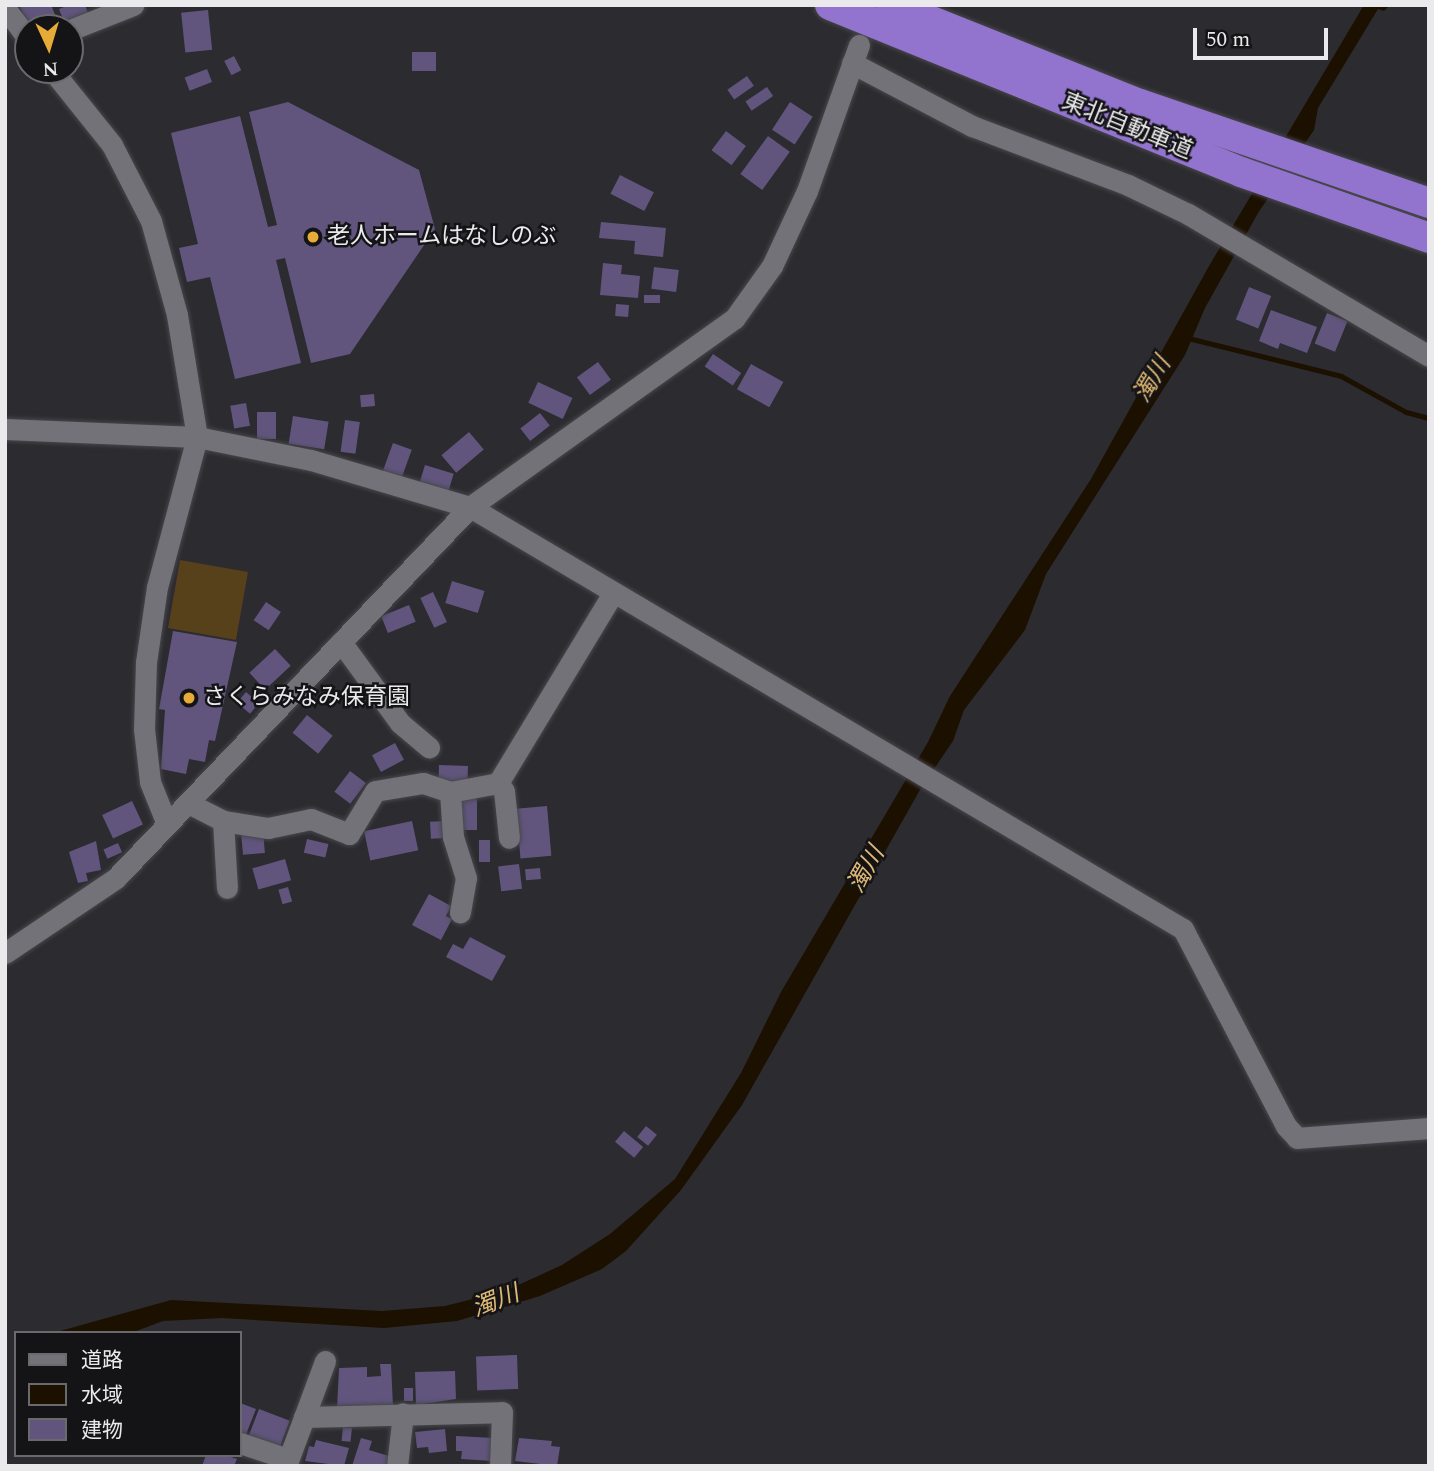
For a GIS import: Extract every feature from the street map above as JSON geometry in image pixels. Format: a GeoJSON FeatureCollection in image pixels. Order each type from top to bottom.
{"type":"FeatureCollection","features":[{"type":"Feature","properties":{"kind":"highway","name":"東北自動車道"},"geometry":{"type":"LineString","coordinates":[[830,5],[1241,172],[1429,237]]}},
{"type":"Feature","properties":{"kind":"highway","name":"東北自動車道"},"geometry":{"type":"LineString","coordinates":[[891,5],[1254,145],[1429,203]]}},
{"type":"Feature","properties":{"kind":"street"},"geometry":{"type":"LineString","coordinates":[[84,24],[133,5]]}},
{"type":"Feature","properties":{"kind":"street"},"geometry":{"type":"LineString","coordinates":[[5,953],[116,878],[470,507],[734,319],[772,265],[807,191],[855,54],[972,126],[1128,185],[1216,231],[1429,356]]}},
{"type":"Feature","properties":{"kind":"street"},"geometry":{"type":"LineString","coordinates":[[63,84],[112,145],[151,220],[177,315],[197,437],[158,587],[146,662],[144,729],[150,782],[167,824]]}},
{"type":"Feature","properties":{"kind":"street"},"geometry":{"type":"LineString","coordinates":[[5,429],[197,437],[311,460],[470,507],[954,796],[1183,929],[1286,1126],[1297,1138],[1429,1128]]}},
{"type":"Feature","properties":{"kind":"street"},"geometry":{"type":"LineString","coordinates":[[188,803],[223,821],[268,828],[311,819],[349,834],[374,790],[423,783],[450,792],[498,783],[613,593]]}},
{"type":"Feature","properties":{"kind":"street"},"geometry":{"type":"LineString","coordinates":[[341,642],[400,723],[429,747]]}},
{"type":"Feature","properties":{"kind":"street"},"geometry":{"type":"LineString","coordinates":[[498,783],[504,791],[509,838]]}},
{"type":"Feature","properties":{"kind":"street"},"geometry":{"type":"LineString","coordinates":[[450,792],[453,837],[466,878],[460,912]]}},
{"type":"Feature","properties":{"kind":"street"},"geometry":{"type":"LineString","coordinates":[[223,821],[227,888]]}},
{"type":"Feature","properties":{"kind":"street"},"geometry":{"type":"LineString","coordinates":[[242,1444],[287,1462],[325,1362]]}},
{"type":"Feature","properties":{"kind":"street"},"geometry":{"type":"LineString","coordinates":[[304,1417],[502,1412],[500,1466]]}},
{"type":"Feature","properties":{"kind":"street"},"geometry":{"type":"LineString","coordinates":[[397,1466],[403,1413]]}},
{"type":"Feature","properties":{"kind":"shaded area"},"geometry":{"type":"Polygon","coordinates":[[[180,560],[248,572],[236,640],[168,628],[180,560]]]}},
{"type":"Feature","properties":{"kind":"water","name":"濁川"},"geometry":{"type":"Polygon","coordinates":[[[1364,5],[1390,5],[1384,11],[1378,9],[1318,108],[1314,130],[1258,213],[1205,308],[1185,355],[1046,574],[1025,630],[964,710],[953,741],[921,788],[742,1105],[681,1190],[626,1251],[602,1269],[540,1296],[457,1321],[384,1328],[222,1318],[163,1321],[136,1331],[60,1331],[171,1300],[382,1311],[445,1306],[505,1291],[562,1265],[610,1234],[675,1179],[741,1073],[781,992],[928,742],[950,696],[1091,479],[1209,266],[1364,5]]]}},
{"type":"Feature","properties":{"kind":"building"},"geometry":{"type":"Polygon","coordinates":[[[57,5],[52,7],[55,14],[23,14],[20,7],[57,5]]]}},
{"type":"Feature","properties":{"kind":"building"},"geometry":{"type":"Polygon","coordinates":[[[69,5],[85,5],[88,13],[61,14],[59,9],[69,5]]]}},
{"type":"Feature","properties":{"kind":"building"},"geometry":{"type":"Polygon","coordinates":[[[208,10],[212,50],[185,53],[181,13],[208,10]]]}},
{"type":"Feature","properties":{"kind":"building"},"geometry":{"type":"Polygon","coordinates":[[[412,52],[436,52],[436,71],[412,71],[412,52]]]}},
{"type":"Feature","properties":{"kind":"building"},"geometry":{"type":"Polygon","coordinates":[[[234,56],[241,70],[231,75],[224,61],[234,56]]]}},
{"type":"Feature","properties":{"kind":"building"},"geometry":{"type":"Polygon","coordinates":[[[207,69],[212,82],[190,91],[185,78],[207,69]]]}},
{"type":"Feature","properties":{"kind":"building"},"geometry":{"type":"Polygon","coordinates":[[[747,76],[754,86],[734,100],[727,90],[747,76]]]}},
{"type":"Feature","properties":{"kind":"building"},"geometry":{"type":"Polygon","coordinates":[[[767,87],[773,96],[752,111],[745,102],[767,87]]]}},
{"type":"Feature","properties":{"kind":"building","name":"老人ホームはなしのぶ"},"geometry":{"type":"Polygon","coordinates":[[[288,102],[419,170],[435,229],[350,354],[311,363],[285,258],[276,260],[301,363],[235,379],[210,277],[187,282],[179,248],[198,244],[171,133],[240,116],[268,227],[277,225],[249,112],[288,102]]]}},
{"type":"Feature","properties":{"kind":"building"},"geometry":{"type":"Polygon","coordinates":[[[790,102],[813,117],[795,144],[772,130],[790,102]]]}},
{"type":"Feature","properties":{"kind":"building"},"geometry":{"type":"Polygon","coordinates":[[[726,131],[746,146],[732,165],[712,150],[726,131]]]}},
{"type":"Feature","properties":{"kind":"building"},"geometry":{"type":"Polygon","coordinates":[[[768,136],[790,152],[762,190],[740,174],[768,136]]]}},
{"type":"Feature","properties":{"kind":"building"},"geometry":{"type":"Polygon","coordinates":[[[620,175],[654,192],[644,211],[610,194],[620,175]]]}},
{"type":"Feature","properties":{"kind":"building"},"geometry":{"type":"Polygon","coordinates":[[[601,222],[666,228],[663,257],[634,254],[635,241],[599,238],[601,222]]]}},
{"type":"Feature","properties":{"kind":"building"},"geometry":{"type":"Polygon","coordinates":[[[603,263],[622,265],[621,274],[640,276],[638,298],[600,295],[603,263]]]}},
{"type":"Feature","properties":{"kind":"building"},"geometry":{"type":"Polygon","coordinates":[[[654,267],[679,270],[676,292],[651,289],[654,267]]]}},
{"type":"Feature","properties":{"kind":"building"},"geometry":{"type":"Polygon","coordinates":[[[1249,287],[1271,296],[1258,328],[1236,319],[1249,287]]]}},
{"type":"Feature","properties":{"kind":"building"},"geometry":{"type":"Polygon","coordinates":[[[644,295],[660,295],[660,303],[644,303],[644,295]]]}},
{"type":"Feature","properties":{"kind":"building"},"geometry":{"type":"Polygon","coordinates":[[[616,304],[629,305],[628,317],[615,316],[616,304]]]}},
{"type":"Feature","properties":{"kind":"building"},"geometry":{"type":"Polygon","coordinates":[[[1271,310],[1317,327],[1307,353],[1280,343],[1278,349],[1259,341],[1271,310]]]}},
{"type":"Feature","properties":{"kind":"building"},"geometry":{"type":"Polygon","coordinates":[[[1327,313],[1347,321],[1335,352],[1315,344],[1327,313]]]}},
{"type":"Feature","properties":{"kind":"building"},"geometry":{"type":"Polygon","coordinates":[[[713,354],[741,373],[733,385],[705,366],[713,354]]]}},
{"type":"Feature","properties":{"kind":"building"},"geometry":{"type":"Polygon","coordinates":[[[598,362],[611,380],[590,395],[577,377],[598,362]]]}},
{"type":"Feature","properties":{"kind":"building"},"geometry":{"type":"Polygon","coordinates":[[[751,364],[783,382],[769,407],[737,389],[751,364]]]}},
{"type":"Feature","properties":{"kind":"building"},"geometry":{"type":"Polygon","coordinates":[[[538,382],[572,398],[563,419],[528,403],[538,382]]]}},
{"type":"Feature","properties":{"kind":"building"},"geometry":{"type":"Polygon","coordinates":[[[374,394],[375,406],[361,407],[360,395],[374,394]]]}},
{"type":"Feature","properties":{"kind":"building"},"geometry":{"type":"Polygon","coordinates":[[[246,403],[250,426],[234,428],[230,406],[246,403]]]}},
{"type":"Feature","properties":{"kind":"building"},"geometry":{"type":"Polygon","coordinates":[[[257,412],[276,412],[276,439],[257,439],[257,412]]]}},
{"type":"Feature","properties":{"kind":"building"},"geometry":{"type":"Polygon","coordinates":[[[540,413],[550,426],[530,441],[520,428],[540,413]]]}},
{"type":"Feature","properties":{"kind":"building"},"geometry":{"type":"Polygon","coordinates":[[[293,416],[329,422],[324,449],[289,444],[293,416]]]}},
{"type":"Feature","properties":{"kind":"building"},"geometry":{"type":"Polygon","coordinates":[[[345,420],[360,422],[355,454],[341,452],[345,420]]]}},
{"type":"Feature","properties":{"kind":"building"},"geometry":{"type":"Polygon","coordinates":[[[469,432],[484,450],[456,473],[441,455],[469,432]]]}},
{"type":"Feature","properties":{"kind":"building"},"geometry":{"type":"Polygon","coordinates":[[[393,443],[412,450],[402,478],[383,471],[393,443]]]}},
{"type":"Feature","properties":{"kind":"building"},"geometry":{"type":"Polygon","coordinates":[[[425,465],[454,474],[447,495],[419,486],[425,465]]]}},
{"type":"Feature","properties":{"kind":"building"},"geometry":{"type":"Polygon","coordinates":[[[452,581],[485,591],[478,613],[445,603],[452,581]]]}},
{"type":"Feature","properties":{"kind":"building"},"geometry":{"type":"Polygon","coordinates":[[[433,592],[447,622],[434,628],[420,598],[433,592]]]}},
{"type":"Feature","properties":{"kind":"building"},"geometry":{"type":"Polygon","coordinates":[[[266,602],[281,612],[269,630],[254,620],[266,602]]]}},
{"type":"Feature","properties":{"kind":"building"},"geometry":{"type":"Polygon","coordinates":[[[409,605],[416,622],[388,633],[381,616],[409,605]]]}},
{"type":"Feature","properties":{"kind":"building"},"geometry":{"type":"Polygon","coordinates":[[[173,631],[237,642],[215,741],[209,740],[205,762],[189,759],[186,774],[161,769],[165,710],[159,709],[173,631]]]}},
{"type":"Feature","properties":{"kind":"building"},"geometry":{"type":"Polygon","coordinates":[[[275,649],[291,666],[265,690],[249,673],[275,649]]]}},
{"type":"Feature","properties":{"kind":"building"},"geometry":{"type":"Polygon","coordinates":[[[246,692],[259,703],[250,714],[237,703],[246,692]]]}},
{"type":"Feature","properties":{"kind":"building"},"geometry":{"type":"Polygon","coordinates":[[[307,715],[333,736],[318,754],[293,733],[307,715]]]}},
{"type":"Feature","properties":{"kind":"building"},"geometry":{"type":"Polygon","coordinates":[[[395,743],[404,760],[381,772],[372,755],[395,743]]]}},
{"type":"Feature","properties":{"kind":"building"},"geometry":{"type":"Polygon","coordinates":[[[439,765],[468,766],[467,785],[438,784],[439,765]]]}},
{"type":"Feature","properties":{"kind":"building"},"geometry":{"type":"Polygon","coordinates":[[[350,771],[366,783],[350,804],[334,792],[350,771]]]}},
{"type":"Feature","properties":{"kind":"building"},"geometry":{"type":"Polygon","coordinates":[[[462,799],[477,799],[477,830],[462,830],[462,799]]]}},
{"type":"Feature","properties":{"kind":"building"},"geometry":{"type":"Polygon","coordinates":[[[132,801],[143,825],[113,839],[102,815],[132,801]]]}},
{"type":"Feature","properties":{"kind":"building"},"geometry":{"type":"Polygon","coordinates":[[[547,806],[551,856],[520,859],[516,809],[547,806]]]}},
{"type":"Feature","properties":{"kind":"building"},"geometry":{"type":"Polygon","coordinates":[[[412,821],[418,850],[370,861],[364,831],[412,821]]]}},
{"type":"Feature","properties":{"kind":"building"},"geometry":{"type":"Polygon","coordinates":[[[445,821],[446,838],[431,839],[430,822],[445,821]]]}},
{"type":"Feature","properties":{"kind":"building"},"geometry":{"type":"Polygon","coordinates":[[[263,831],[265,853],[243,855],[241,833],[263,831]]]}},
{"type":"Feature","properties":{"kind":"building"},"geometry":{"type":"Polygon","coordinates":[[[307,839],[328,844],[325,858],[304,853],[307,839]]]}},
{"type":"Feature","properties":{"kind":"building"},"geometry":{"type":"Polygon","coordinates":[[[479,840],[490,840],[490,862],[479,862],[479,840]]]}},
{"type":"Feature","properties":{"kind":"building"},"geometry":{"type":"Polygon","coordinates":[[[96,841],[101,870],[86,873],[88,881],[78,883],[69,852],[96,841]]]}},
{"type":"Feature","properties":{"kind":"building"},"geometry":{"type":"Polygon","coordinates":[[[118,843],[122,852],[107,859],[103,850],[118,843]]]}},
{"type":"Feature","properties":{"kind":"building"},"geometry":{"type":"Polygon","coordinates":[[[285,859],[291,880],[258,890],[252,868],[285,859]]]}},
{"type":"Feature","properties":{"kind":"building"},"geometry":{"type":"Polygon","coordinates":[[[519,864],[522,889],[501,891],[498,867],[519,864]]]}},
{"type":"Feature","properties":{"kind":"building"},"geometry":{"type":"Polygon","coordinates":[[[540,868],[541,879],[526,880],[525,869],[540,868]]]}},
{"type":"Feature","properties":{"kind":"building"},"geometry":{"type":"Polygon","coordinates":[[[288,887],[292,901],[283,904],[278,890],[288,887]]]}},
{"type":"Feature","properties":{"kind":"building"},"geometry":{"type":"Polygon","coordinates":[[[429,894],[451,906],[446,916],[452,919],[441,940],[412,925],[429,894]]]}},
{"type":"Feature","properties":{"kind":"building"},"geometry":{"type":"Polygon","coordinates":[[[470,937],[506,956],[492,981],[446,957],[453,944],[463,949],[470,937]]]}},
{"type":"Feature","properties":{"kind":"building"},"geometry":{"type":"Polygon","coordinates":[[[646,1126],[657,1135],[648,1146],[637,1137],[646,1126]]]}},
{"type":"Feature","properties":{"kind":"building"},"geometry":{"type":"Polygon","coordinates":[[[624,1131],[643,1147],[634,1158],[615,1142],[624,1131]]]}},
{"type":"Feature","properties":{"kind":"building"},"geometry":{"type":"Polygon","coordinates":[[[517,1355],[518,1389],[477,1390],[476,1356],[517,1355]]]}},
{"type":"Feature","properties":{"kind":"building"},"geometry":{"type":"Polygon","coordinates":[[[380,1364],[391,1364],[393,1406],[337,1409],[339,1368],[367,1367],[367,1377],[381,1376],[380,1364]]]}},
{"type":"Feature","properties":{"kind":"building"},"geometry":{"type":"Polygon","coordinates":[[[455,1371],[456,1399],[416,1405],[415,1372],[455,1371]]]}},
{"type":"Feature","properties":{"kind":"building"},"geometry":{"type":"Polygon","coordinates":[[[404,1388],[413,1388],[413,1401],[404,1401],[404,1388]]]}},
{"type":"Feature","properties":{"kind":"building"},"geometry":{"type":"Polygon","coordinates":[[[242,1404],[256,1409],[245,1437],[242,1436],[242,1404]]]}},
{"type":"Feature","properties":{"kind":"building"},"geometry":{"type":"Polygon","coordinates":[[[259,1409],[290,1421],[279,1450],[248,1438],[259,1409]]]}},
{"type":"Feature","properties":{"kind":"building"},"geometry":{"type":"Polygon","coordinates":[[[343,1427],[352,1428],[350,1442],[342,1441],[343,1427]]]}},
{"type":"Feature","properties":{"kind":"building"},"geometry":{"type":"Polygon","coordinates":[[[445,1429],[447,1451],[429,1453],[428,1447],[417,1448],[415,1432],[445,1429]]]}},
{"type":"Feature","properties":{"kind":"building"},"geometry":{"type":"Polygon","coordinates":[[[456,1436],[494,1438],[493,1461],[461,1459],[462,1451],[456,1451],[456,1436]]]}},
{"type":"Feature","properties":{"kind":"building"},"geometry":{"type":"Polygon","coordinates":[[[361,1438],[372,1441],[369,1450],[389,1456],[386,1466],[352,1466],[361,1438]]]}},
{"type":"Feature","properties":{"kind":"building"},"geometry":{"type":"Polygon","coordinates":[[[519,1438],[552,1441],[551,1446],[560,1447],[557,1466],[515,1461],[519,1438]]]}},
{"type":"Feature","properties":{"kind":"building"},"geometry":{"type":"Polygon","coordinates":[[[316,1440],[349,1448],[344,1466],[305,1461],[309,1446],[314,1447],[316,1440]]]}},
{"type":"Feature","properties":{"kind":"building"},"geometry":{"type":"Polygon","coordinates":[[[205,1457],[237,1459],[234,1466],[202,1466],[205,1457]]]}},
{"type":"Feature","properties":{"kind":"waterway"},"geometry":{"type":"LineString","coordinates":[[1188,338],[1341,376],[1406,412],[1429,418]]}},
{"type":"Feature","properties":{"kind":"place","name":"老人ホームはなしのぶ"},"geometry":{"type":"Point","coordinates":[313,237]}},
{"type":"Feature","properties":{"kind":"place","name":"さくらみなみ保育園"},"geometry":{"type":"Point","coordinates":[189,698]}}]}
